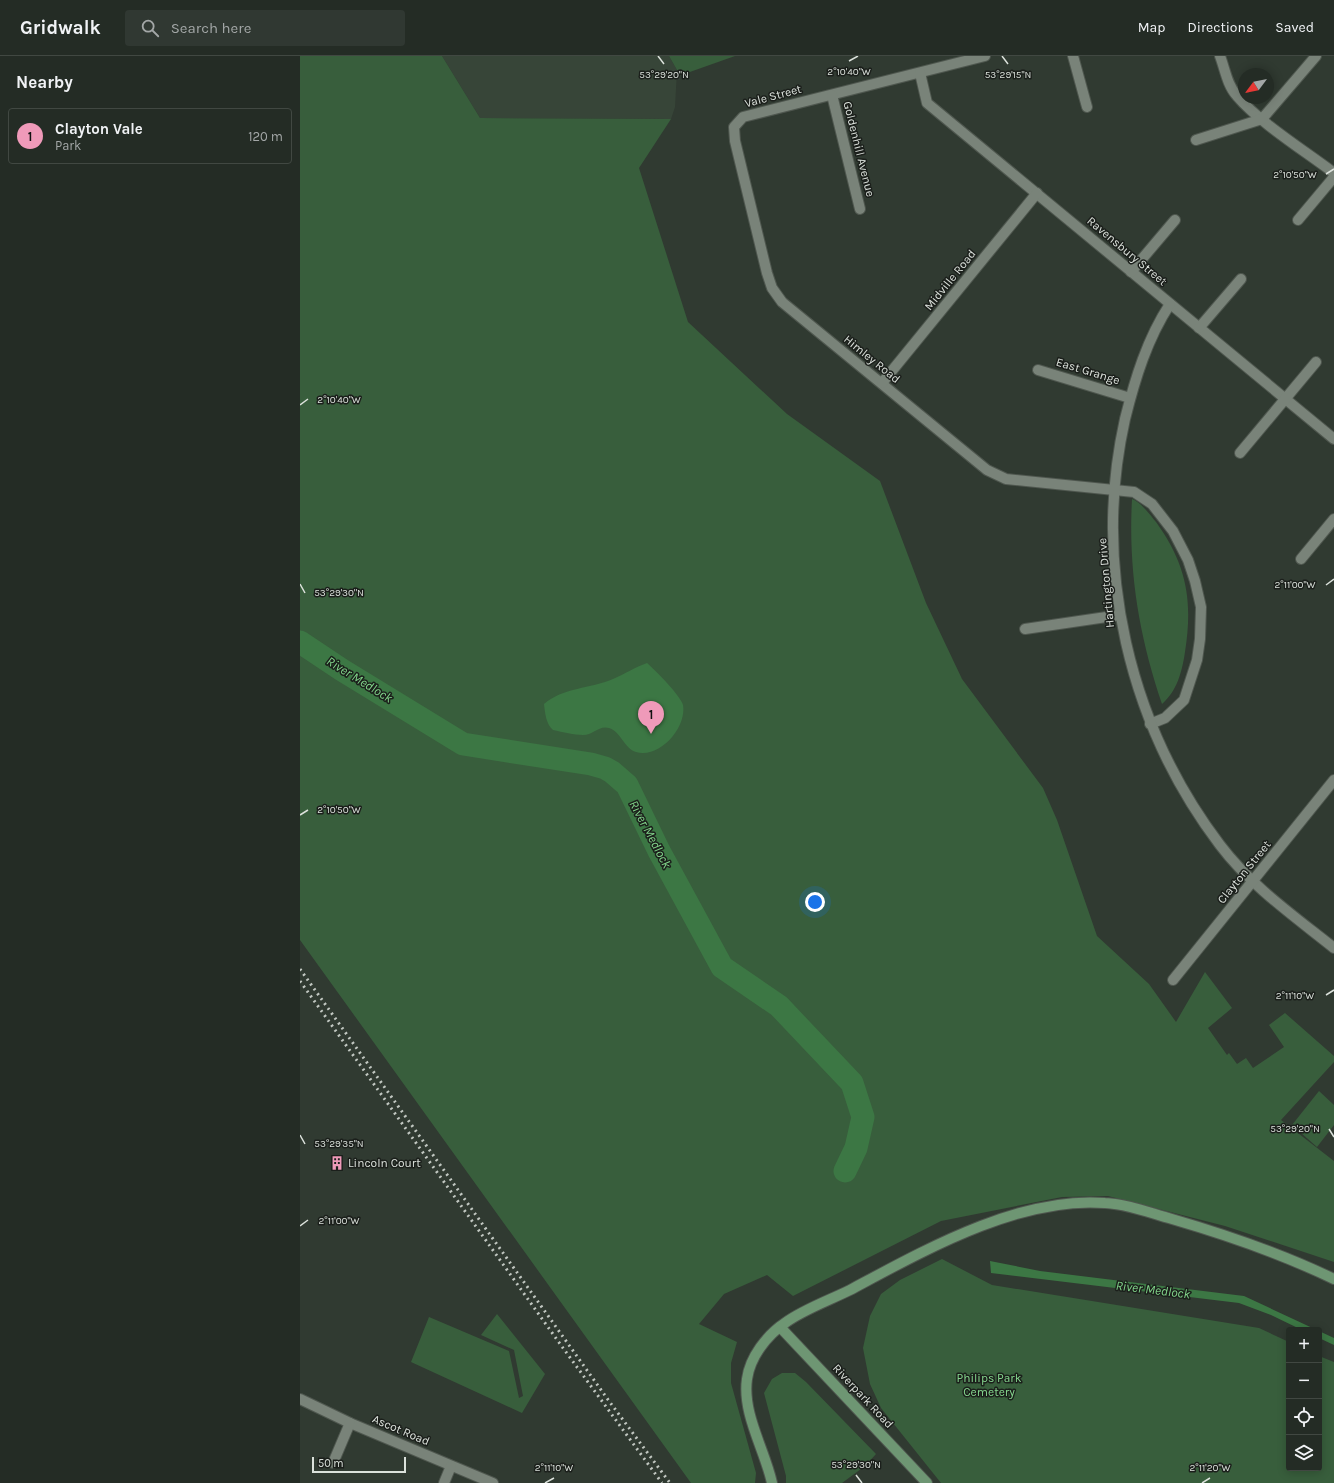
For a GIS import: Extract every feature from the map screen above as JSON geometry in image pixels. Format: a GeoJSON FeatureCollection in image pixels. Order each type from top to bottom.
{"type":"FeatureCollection","features":[{"type":"Feature","properties":{"kind":"street","name":"Vale Street"},"geometry":{"type":"LineString","coordinates":[[734,127],[743,117],[920,73],[955,60],[985,56]]}},
{"type":"Feature","properties":{"kind":"street"},"geometry":{"type":"LineString","coordinates":[[1072,56],[1087,107]]}},
{"type":"Feature","properties":{"kind":"street"},"geometry":{"type":"LineString","coordinates":[[1220,56],[1228,82],[1236,96],[1262,119],[1334,173]]}},
{"type":"Feature","properties":{"kind":"street"},"geometry":{"type":"LineString","coordinates":[[1196,140],[1262,119],[1316,56]]}},
{"type":"Feature","properties":{"kind":"street","name":"Ravensbury Street"},"geometry":{"type":"LineString","coordinates":[[920,73],[927,103],[1334,439]]}},
{"type":"Feature","properties":{"kind":"street","name":"Goldenhill Avenue"},"geometry":{"type":"LineString","coordinates":[[832,95],[860,209]]}},
{"type":"Feature","properties":{"kind":"street","name":"Himley Road"},"geometry":{"type":"LineString","coordinates":[[734,127],[735,141],[767,273],[776,295],[782,302],[987,470],[1006,479],[1134,492],[1152,504],[1163,517],[1188,560],[1201,607],[1200,639],[1197,660],[1184,700],[1165,718],[1150,724]]}},
{"type":"Feature","properties":{"kind":"street"},"geometry":{"type":"LineString","coordinates":[[1298,220],[1334,177]]}},
{"type":"Feature","properties":{"kind":"street","name":"Midville Road"},"geometry":{"type":"LineString","coordinates":[[882,383],[1037,193]]}},
{"type":"Feature","properties":{"kind":"street"},"geometry":{"type":"LineString","coordinates":[[1131,272],[1175,220]]}},
{"type":"Feature","properties":{"kind":"street"},"geometry":{"type":"LineString","coordinates":[[1199,328],[1241,279]]}},
{"type":"Feature","properties":{"kind":"street","name":"Hartington Drive"},"geometry":{"type":"LineString","coordinates":[[1170,304],[1151,335],[1130,398],[1119,448],[1114,489],[1114,550],[1120,615],[1135,682],[1150,724],[1169,764],[1191,804],[1220,845],[1252,882],[1334,948]]}},
{"type":"Feature","properties":{"kind":"street"},"geometry":{"type":"LineString","coordinates":[[1240,453],[1316,362]]}},
{"type":"Feature","properties":{"kind":"street","name":"East Grange"},"geometry":{"type":"LineString","coordinates":[[1038,370],[1130,398]]}},
{"type":"Feature","properties":{"kind":"street"},"geometry":{"type":"LineString","coordinates":[[1301,559],[1334,519]]}},
{"type":"Feature","properties":{"kind":"street"},"geometry":{"type":"LineString","coordinates":[[1024,629],[1120,615]]}},
{"type":"Feature","properties":{"kind":"street","name":"Clayton Street"},"geometry":{"type":"LineString","coordinates":[[1173,980],[1334,780]]}},
{"type":"Feature","properties":{"kind":"street"},"geometry":{"type":"LineString","coordinates":[[772,1483],[749,1412],[747,1380],[754,1358],[768,1338],[786,1322],[901,1262],[984,1224],[1052,1206],[1082,1203],[1123,1204],[1268,1250],[1334,1279]]}},
{"type":"Feature","properties":{"kind":"street","name":"Riverpark Road"},"geometry":{"type":"LineString","coordinates":[[780,1327],[927,1483]]}},
{"type":"Feature","properties":{"kind":"street","name":"Ascot Road"},"geometry":{"type":"LineString","coordinates":[[300,1399],[350,1423],[493,1483]]}},
{"type":"Feature","properties":{"kind":"street"},"geometry":{"type":"LineString","coordinates":[[333,1464],[350,1423]]}},
{"type":"Feature","properties":{"kind":"street"},"geometry":{"type":"LineString","coordinates":[[444,1483],[451,1466]]}},
{"type":"Feature","properties":{"kind":"shaded area"},"geometry":{"type":"Polygon","coordinates":[[[442,56],[669,56],[677,70],[675,107],[671,119],[480,118],[442,56]]]}},
{"type":"Feature","properties":{"kind":"green space"},"geometry":{"type":"Polygon","coordinates":[[[300,56],[442,56],[480,118],[671,119],[639,168],[688,322],[787,414],[880,481],[926,603],[962,679],[1043,788],[1057,820],[1097,936],[1149,984],[1176,1022],[1205,972],[1232,1008],[1208,1028],[1227,1055],[1229,1053],[1237,1064],[1246,1058],[1253,1068],[1284,1047],[1269,1025],[1285,1013],[1334,1056],[1334,1062],[1281,1120],[1334,1161],[1334,1262],[1225,1226],[1108,1196],[1062,1197],[941,1221],[793,1296],[767,1275],[724,1294],[699,1324],[737,1342],[731,1363],[731,1383],[756,1473],[755,1483],[691,1483],[300,940],[300,56]]]}},
{"type":"Feature","properties":{"kind":"green space"},"geometry":{"type":"Polygon","coordinates":[[[669,56],[735,56],[687,73],[677,70],[669,56]]]}},
{"type":"Feature","properties":{"kind":"green space"},"geometry":{"type":"Polygon","coordinates":[[[1132,499],[1139,503],[1156,522],[1175,553],[1181,569],[1188,600],[1187,634],[1182,667],[1178,681],[1172,693],[1162,704],[1147,653],[1137,603],[1132,552],[1132,499]]]}},
{"type":"Feature","properties":{"kind":"green space"},"geometry":{"type":"Polygon","coordinates":[[[1319,1091],[1334,1105],[1334,1125],[1317,1147],[1292,1125],[1319,1091]]]}},
{"type":"Feature","properties":{"kind":"green space","name":"Philips Park Cemetery"},"geometry":{"type":"Polygon","coordinates":[[[942,1259],[992,1285],[1259,1328],[1286,1341],[1286,1471],[1322,1471],[1322,1357],[1334,1362],[1334,1483],[941,1483],[881,1408],[870,1384],[863,1348],[870,1316],[881,1294],[900,1280],[942,1259]]]}},
{"type":"Feature","properties":{"kind":"green space"},"geometry":{"type":"Polygon","coordinates":[[[497,1314],[545,1374],[522,1413],[411,1362],[429,1317],[509,1351],[519,1398],[523,1396],[514,1350],[481,1335],[497,1314]]]}},
{"type":"Feature","properties":{"kind":"green space"},"geometry":{"type":"Polygon","coordinates":[[[782,1373],[795,1373],[806,1382],[876,1454],[865,1466],[842,1483],[786,1483],[786,1476],[764,1393],[772,1379],[782,1373]]]}},
{"type":"Feature","properties":{"kind":"water"},"geometry":{"type":"Polygon","coordinates":[[[647,663],[673,690],[683,705],[681,723],[670,739],[662,746],[654,751],[645,753],[636,752],[609,728],[605,727],[587,735],[580,735],[553,730],[549,725],[546,718],[544,704],[552,698],[569,691],[613,679],[647,663]]]}},
{"type":"Feature","properties":{"kind":"water"},"geometry":{"type":"Polygon","coordinates":[[[990,1261],[1040,1271],[1244,1296],[1311,1327],[1296,1327],[1271,1315],[1239,1303],[991,1273],[990,1261]]]}},
{"type":"Feature","properties":{"kind":"water"},"geometry":{"type":"Polygon","coordinates":[[[1322,1332],[1334,1338],[1334,1345],[1322,1339],[1322,1332]]]}},
{"type":"Feature","properties":{"kind":"waterway","name":"River Medlock"},"geometry":{"type":"LineString","coordinates":[[300,642],[342,670],[463,744],[591,764],[605,768],[612,772],[627,785],[659,851],[722,967],[779,1006],[852,1083],[863,1117],[856,1148],[845,1171]]}},
{"type":"Feature","properties":{"kind":"railway"},"geometry":{"type":"LineString","coordinates":[[300,969],[609,1401],[670,1483]]}},
{"type":"Feature","properties":{"kind":"railway"},"geometry":{"type":"LineString","coordinates":[[300,981],[563,1348],[662,1483]]}},
{"type":"Feature","properties":{"kind":"place","name":"Clayton Vale"},"geometry":{"type":"Point","coordinates":[651,734]}},
{"type":"Feature","properties":{"kind":"place","name":"Lincoln Court"},"geometry":{"type":"Point","coordinates":[337,1163]}}]}
